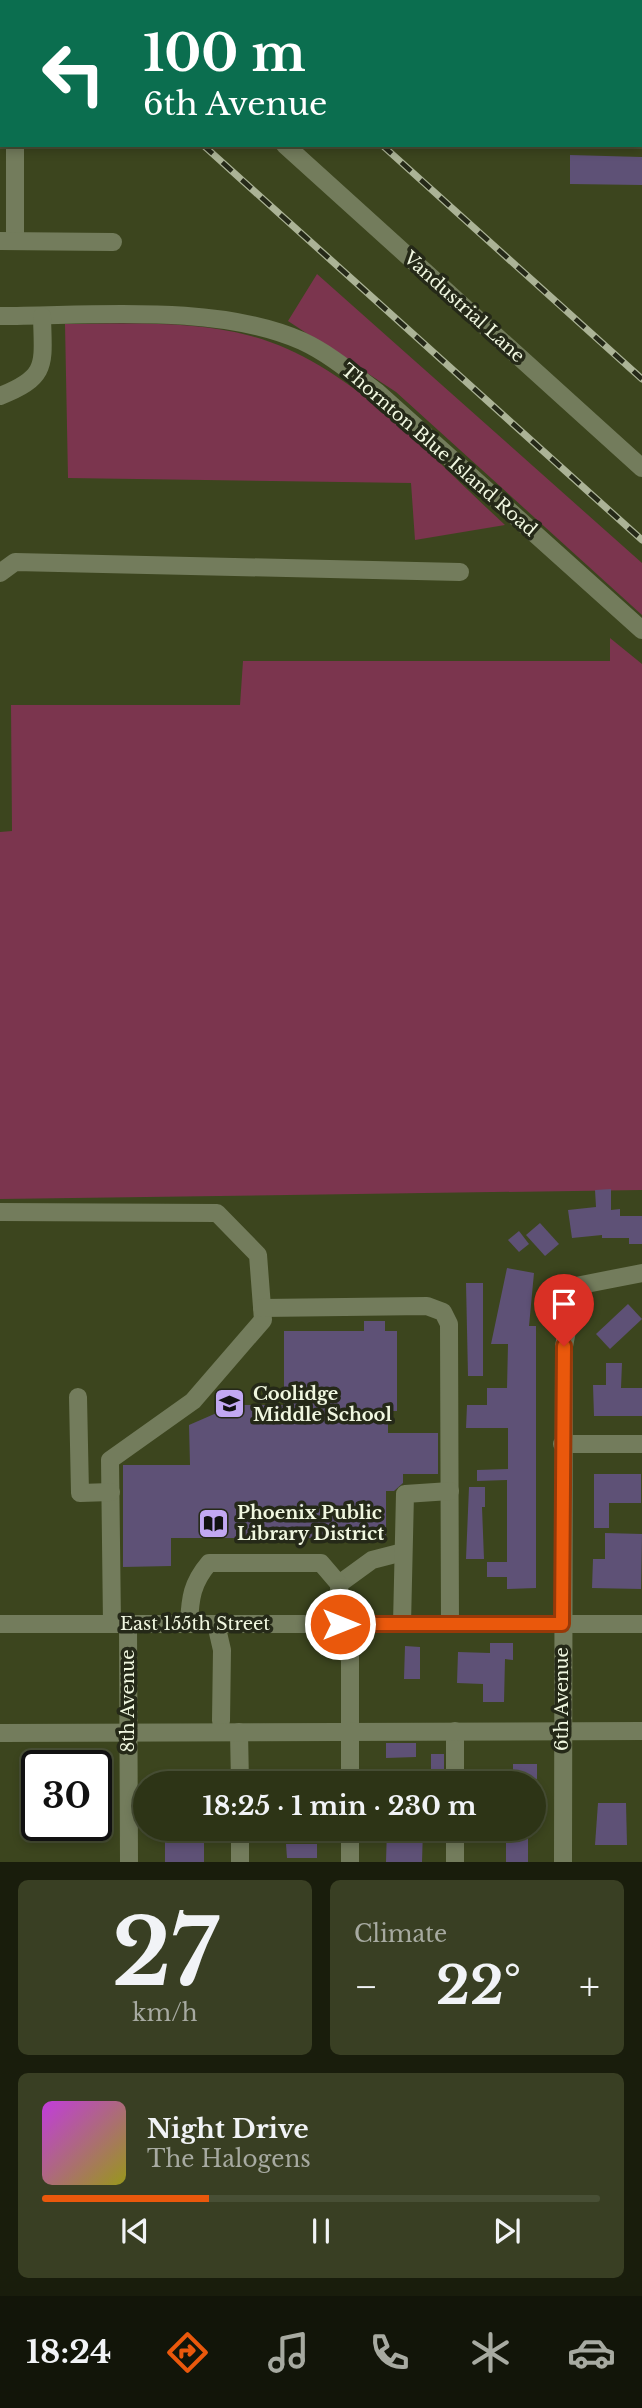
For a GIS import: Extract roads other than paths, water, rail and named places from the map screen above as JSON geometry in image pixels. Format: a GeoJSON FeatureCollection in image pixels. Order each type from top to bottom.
{"type":"FeatureCollection","features":[{"type":"Feature","properties":{"kind":"street"},"geometry":{"type":"LineString","coordinates":[[15,147],[8,241],[113,242]]}},
{"type":"Feature","properties":{"kind":"street","name":"Vandustrial Lane"},"geometry":{"type":"LineString","coordinates":[[287,147],[642,468]]}},
{"type":"Feature","properties":{"kind":"street","name":"Thornton Blue Island Road"},"geometry":{"type":"LineString","coordinates":[[0,316],[213,318],[269,330],[302,341],[335,360],[377,392],[642,630]]}},
{"type":"Feature","properties":{"kind":"street"},"geometry":{"type":"LineString","coordinates":[[0,396],[20,388],[38,375],[43,353],[42,316]]}},
{"type":"Feature","properties":{"kind":"street"},"geometry":{"type":"LineString","coordinates":[[0,573],[15,562],[460,572]]}},
{"type":"Feature","properties":{"kind":"street"},"geometry":{"type":"LineString","coordinates":[[0,1212],[217,1213],[258,1255],[262,1308],[427,1306],[443,1312],[449,1324],[450,1624]]}},
{"type":"Feature","properties":{"kind":"street","name":"6th Avenue"},"geometry":{"type":"LineString","coordinates":[[563,1862],[564,1346],[576,1286],[642,1273]]}},
{"type":"Feature","properties":{"kind":"street","name":"8th Avenue"},"geometry":{"type":"LineString","coordinates":[[129,1862],[128,1732],[110,1460],[193,1402],[263,1320],[262,1308]]}},
{"type":"Feature","properties":{"kind":"street"},"geometry":{"type":"LineString","coordinates":[[78,1397],[80,1493],[111,1492]]}},
{"type":"Feature","properties":{"kind":"street"},"geometry":{"type":"LineString","coordinates":[[562,1444],[642,1444]]}},
{"type":"Feature","properties":{"kind":"street"},"geometry":{"type":"LineString","coordinates":[[402,1624],[405,1494],[450,1491]]}},
{"type":"Feature","properties":{"kind":"street"},"geometry":{"type":"LineString","coordinates":[[339,1584],[372,1560],[403,1552]]}},
{"type":"Feature","properties":{"kind":"street"},"geometry":{"type":"LineString","coordinates":[[189,1624],[193,1586],[209,1563],[321,1563],[339,1584],[345,1624],[350,1771]]}},
{"type":"Feature","properties":{"kind":"street","name":"East 155th Street"},"geometry":{"type":"LineString","coordinates":[[0,1623],[642,1624]]}},
{"type":"Feature","properties":{"kind":"street"},"geometry":{"type":"LineString","coordinates":[[216,1624],[222,1650],[221,1721]]}},
{"type":"Feature","properties":{"kind":"street"},"geometry":{"type":"LineString","coordinates":[[455,1731],[455,1771]]}},
{"type":"Feature","properties":{"kind":"street"},"geometry":{"type":"LineString","coordinates":[[0,1733],[642,1731]]}},
{"type":"Feature","properties":{"kind":"street"},"geometry":{"type":"LineString","coordinates":[[239,1732],[240,1771]]}},
{"type":"Feature","properties":{"kind":"street"},"geometry":{"type":"LineString","coordinates":[[240,1841],[240,1862]]}},
{"type":"Feature","properties":{"kind":"street"},"geometry":{"type":"LineString","coordinates":[[350,1841],[350,1862]]}},
{"type":"Feature","properties":{"kind":"street"},"geometry":{"type":"LineString","coordinates":[[455,1841],[455,1862]]}},
{"type":"Feature","properties":{"kind":"railway"},"geometry":{"type":"LineString","coordinates":[[205,147],[642,540]]}},
{"type":"Feature","properties":{"kind":"railway"},"geometry":{"type":"LineString","coordinates":[[384,147],[642,379]]}},
{"type":"Feature","properties":{"kind":"place","name":"Coolidge Middle School"},"geometry":{"type":"Point","coordinates":[230,1404]}},
{"type":"Feature","properties":{"kind":"place","name":"Phoenix Public Library District"},"geometry":{"type":"Point","coordinates":[214,1523]}}]}
